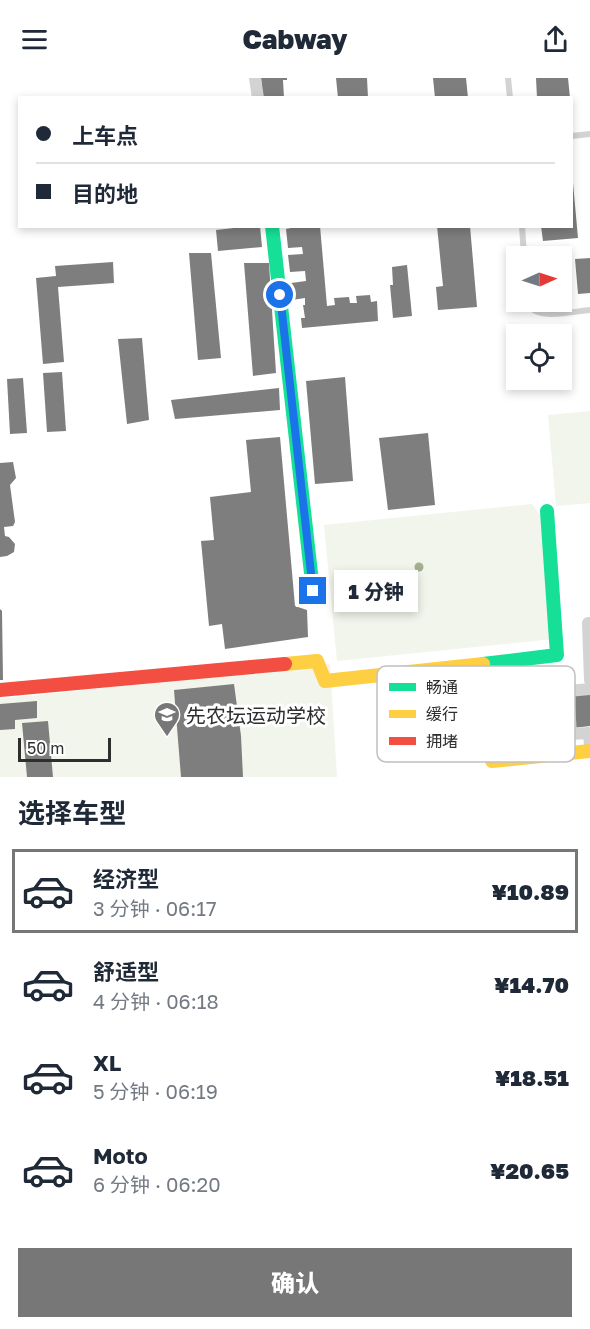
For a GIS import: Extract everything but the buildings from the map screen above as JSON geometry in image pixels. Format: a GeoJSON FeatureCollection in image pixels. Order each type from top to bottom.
{"type":"FeatureCollection","features":[{"type":"Feature","properties":{"kind":"street"},"geometry":{"type":"LineString","coordinates":[[255,78],[258,96]]}},
{"type":"Feature","properties":{"kind":"street"},"geometry":{"type":"LineString","coordinates":[[272,228],[313,591]]}},
{"type":"Feature","properties":{"kind":"street"},"geometry":{"type":"LineString","coordinates":[[464,666],[557,655],[547,511]]}},
{"type":"Feature","properties":{"kind":"street"},"geometry":{"type":"LineString","coordinates":[[590,623],[588,623],[590,680]]}},
{"type":"Feature","properties":{"kind":"street"},"geometry":{"type":"LineString","coordinates":[[0,690],[317,661],[325,681],[377,675]]}},
{"type":"Feature","properties":{"kind":"street"},"geometry":{"type":"LineString","coordinates":[[575,690],[590,689]]}},
{"type":"Feature","properties":{"kind":"street"},"geometry":{"type":"LineString","coordinates":[[575,734],[589,733],[590,746]]}},
{"type":"Feature","properties":{"kind":"street"},"geometry":{"type":"LineString","coordinates":[[575,753],[590,751]]}},
{"type":"Feature","properties":{"kind":"lane"},"geometry":{"type":"LineString","coordinates":[[508,78],[510,96]]}},
{"type":"Feature","properties":{"kind":"lane"},"geometry":{"type":"LineString","coordinates":[[573,136],[590,134]]}},
{"type":"Feature","properties":{"kind":"lane"},"geometry":{"type":"LineString","coordinates":[[522,228],[523,246]]}},
{"type":"Feature","properties":{"kind":"lane"},"geometry":{"type":"LineString","coordinates":[[572,312],[590,310]]}},
{"type":"Feature","properties":{"kind":"lane"},"geometry":{"type":"LineString","coordinates":[[534,312],[542,314],[566,312]]}},
{"type":"Feature","properties":{"kind":"shaded area"},"geometry":{"type":"Polygon","coordinates":[[[590,411],[590,503],[556,506],[548,415],[590,411]]]}},
{"type":"Feature","properties":{"kind":"shaded area"},"geometry":{"type":"Polygon","coordinates":[[[532,504],[542,518],[554,639],[337,661],[324,525],[532,504]]]}},
{"type":"Feature","properties":{"kind":"shaded area","name":"先农坛运动学校"},"geometry":{"type":"Polygon","coordinates":[[[330,664],[337,777],[0,777],[0,699],[330,664]]]}},
{"type":"Feature","properties":{"kind":"traffic: fast"},"geometry":{"type":"LineString","coordinates":[[272,228],[313,591]]}},
{"type":"Feature","properties":{"kind":"traffic: fast"},"geometry":{"type":"LineString","coordinates":[[483,664],[557,655],[547,511]]}},
{"type":"Feature","properties":{"kind":"traffic: slow"},"geometry":{"type":"LineString","coordinates":[[285,664],[317,661],[325,681],[377,675]]}},
{"type":"Feature","properties":{"kind":"traffic: slow"},"geometry":{"type":"LineString","coordinates":[[464,666],[483,664],[483,666]]}},
{"type":"Feature","properties":{"kind":"traffic: slow"},"geometry":{"type":"LineString","coordinates":[[575,753],[590,751]]}},
{"type":"Feature","properties":{"kind":"traffic: jam"},"geometry":{"type":"LineString","coordinates":[[0,690],[285,664]]}},
{"type":"Feature","properties":{"kind":"place","name":"先农坛运动学校"},"geometry":{"type":"Point","coordinates":[167,738]}},
{"type":"Feature","properties":{"kind":"route"},"geometry":{"type":"LineString","coordinates":[[280,295],[313,591]]}}]}
